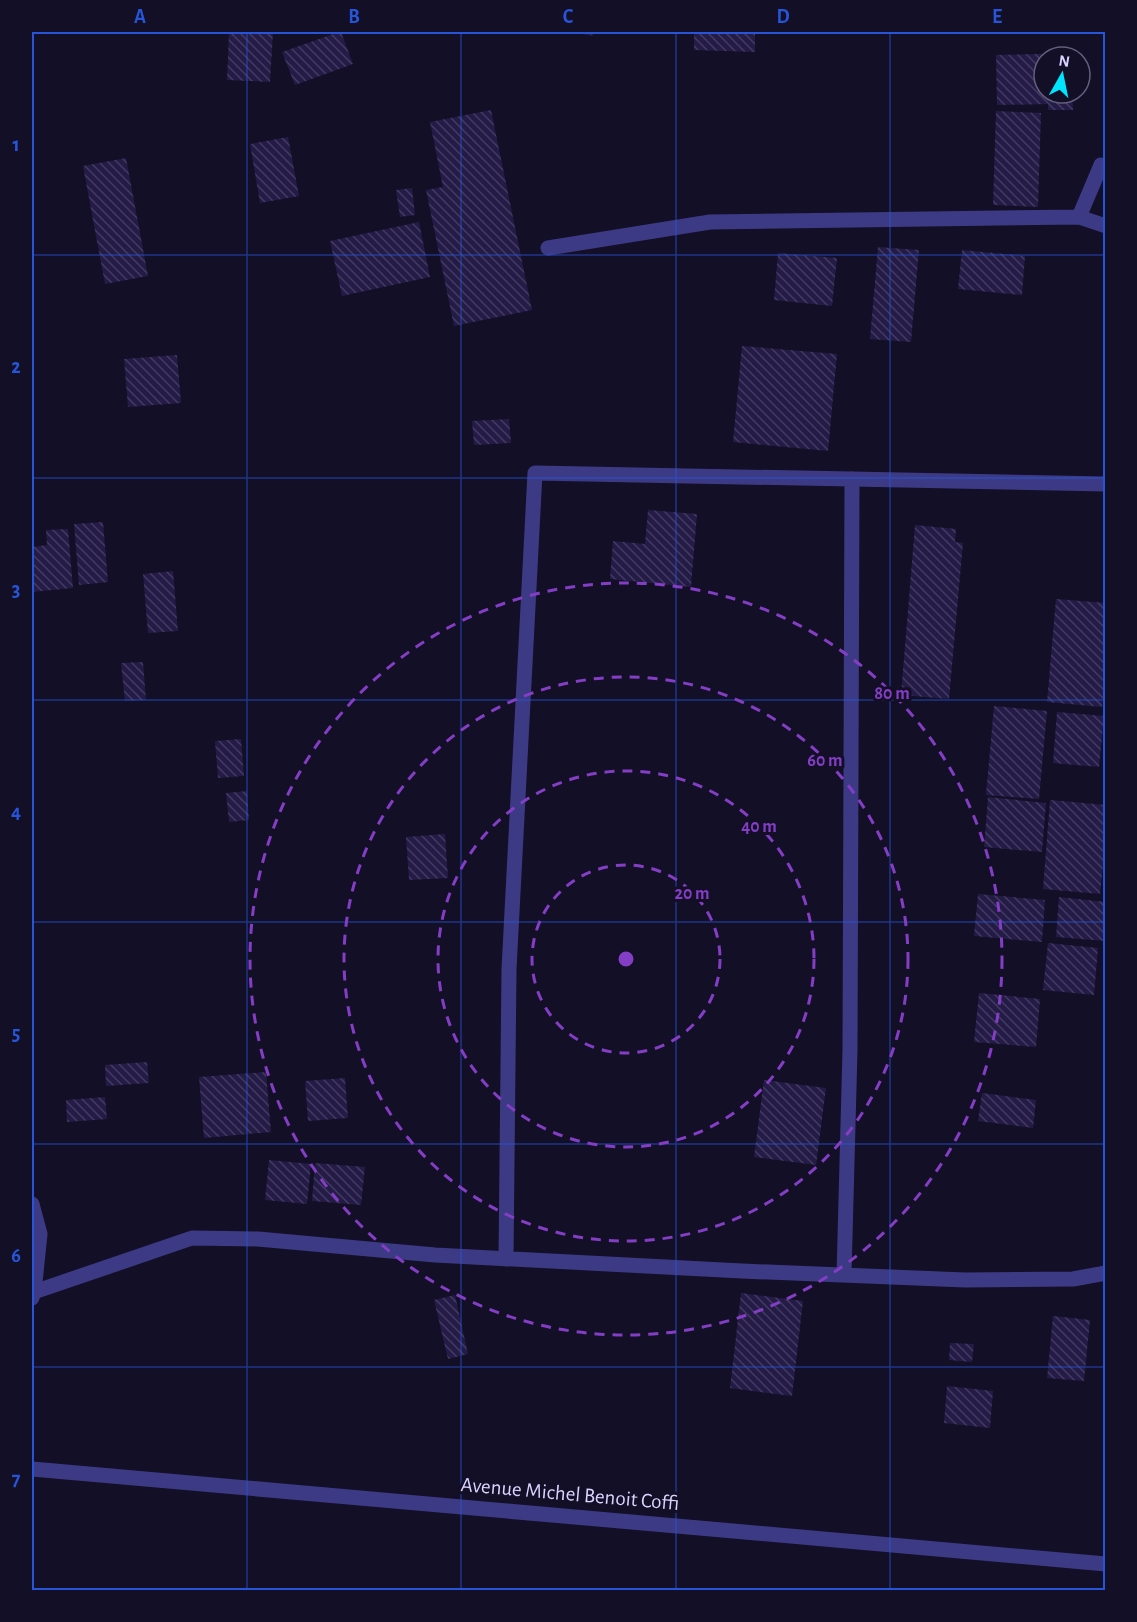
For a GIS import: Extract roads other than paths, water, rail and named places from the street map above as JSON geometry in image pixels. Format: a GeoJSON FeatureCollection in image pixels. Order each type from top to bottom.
{"type":"FeatureCollection","features":[{"type":"Feature","properties":{"kind":"street"},"geometry":{"type":"LineString","coordinates":[[1079,217],[1101,165],[1106,166]]}},
{"type":"Feature","properties":{"kind":"street"},"geometry":{"type":"LineString","coordinates":[[548,248],[710,222],[1079,217],[1106,226]]}},
{"type":"Feature","properties":{"kind":"street"},"geometry":{"type":"LineString","coordinates":[[506,1259],[509,969],[535,473],[1106,484]]}},
{"type":"Feature","properties":{"kind":"street"},"geometry":{"type":"LineString","coordinates":[[844,1275],[850,1050],[852,480]]}},
{"type":"Feature","properties":{"kind":"street"},"geometry":{"type":"LineString","coordinates":[[32,1204],[40,1234],[33,1295],[192,1238],[258,1239],[506,1259],[965,1280],[1073,1280],[1106,1274]]}},
{"type":"Feature","properties":{"kind":"street","name":"Avenue Michel Benoit Coffi"},"geometry":{"type":"LineString","coordinates":[[32,1468],[1106,1564]]}}]}
